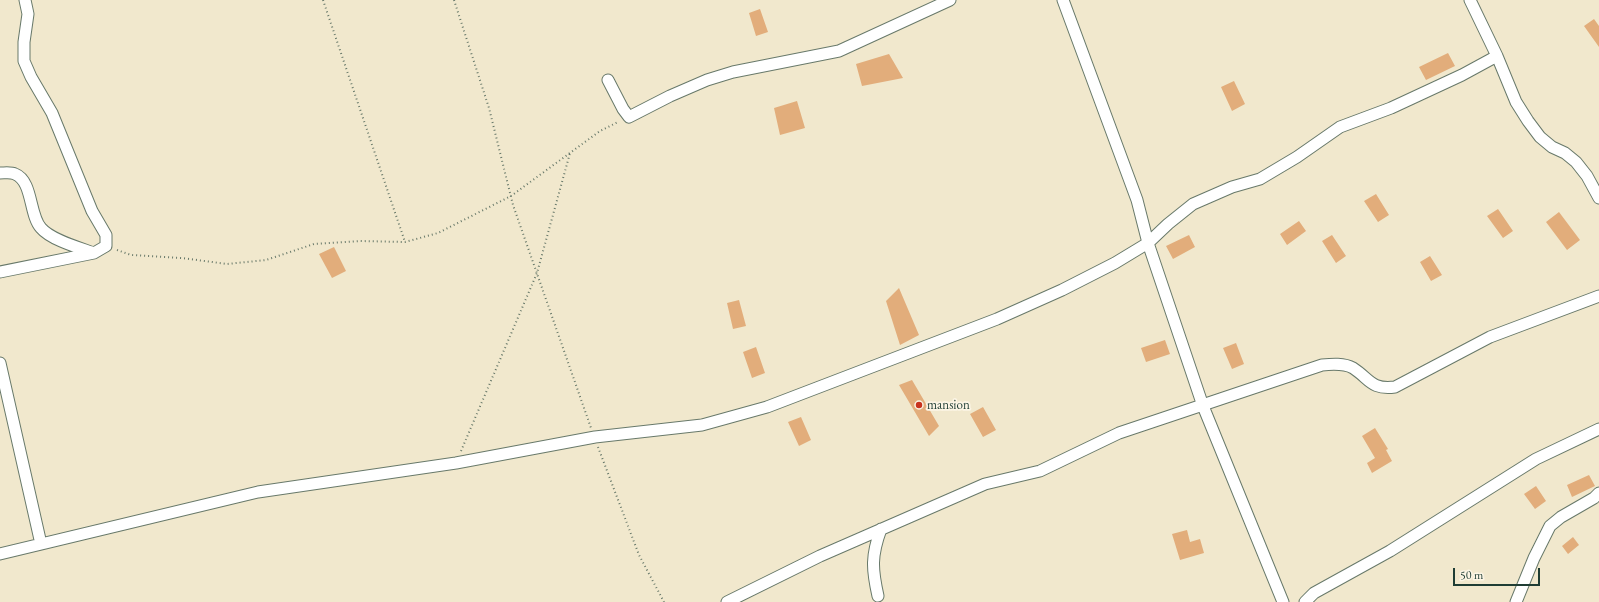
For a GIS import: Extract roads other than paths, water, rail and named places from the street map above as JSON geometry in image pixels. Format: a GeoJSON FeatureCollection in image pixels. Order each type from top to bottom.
{"type":"FeatureCollection","features":[{"type":"Feature","properties":{"kind":"street"},"geometry":{"type":"LineString","coordinates":[[0,272],[94,253],[106,246],[106,235],[92,211],[52,113],[31,78],[24,61],[24,42],[28,14],[25,0]]}},
{"type":"Feature","properties":{"kind":"street"},"geometry":{"type":"LineString","coordinates":[[608,80],[622,109],[629,117],[670,96],[707,80],[733,72],[840,51],[950,0]]}},
{"type":"Feature","properties":{"kind":"street"},"geometry":{"type":"LineString","coordinates":[[1063,0],[1136,200],[1148,243],[1203,406],[1283,602]]}},
{"type":"Feature","properties":{"kind":"street"},"geometry":{"type":"LineString","coordinates":[[1470,0],[1497,56],[1516,102],[1528,121],[1540,137],[1552,147],[1565,153],[1576,162],[1587,176],[1599,198]]}},
{"type":"Feature","properties":{"kind":"street"},"geometry":{"type":"LineString","coordinates":[[0,554],[258,492],[456,463],[594,437],[702,425],[766,407],[997,319],[1062,290],[1115,263],[1148,243],[1168,224],[1193,204],[1232,187],[1260,179],[1297,157],[1340,127],[1391,108],[1462,75],[1497,56]]}},
{"type":"Feature","properties":{"kind":"street"},"geometry":{"type":"LineString","coordinates":[[0,173],[14,174],[21,178],[26,186],[36,222],[43,230],[94,253]]}},
{"type":"Feature","properties":{"kind":"street"},"geometry":{"type":"LineString","coordinates":[[727,602],[820,556],[985,484],[1040,471],[1119,433],[1203,406],[1307,368],[1322,365],[1334,364],[1347,366],[1353,368],[1369,383],[1378,387],[1395,387],[1496,334],[1599,296]]}},
{"type":"Feature","properties":{"kind":"street"},"geometry":{"type":"LineString","coordinates":[[0,363],[42,544]]}},
{"type":"Feature","properties":{"kind":"street"},"geometry":{"type":"LineString","coordinates":[[1305,602],[1314,593],[1390,551],[1536,459],[1599,429]]}},
{"type":"Feature","properties":{"kind":"street"},"geometry":{"type":"LineString","coordinates":[[1516,602],[1534,558],[1550,526],[1561,517],[1594,498],[1599,493]]}},
{"type":"Feature","properties":{"kind":"street"},"geometry":{"type":"LineString","coordinates":[[878,596],[873,564],[875,546],[881,529]]}},
{"type":"Feature","properties":{"kind":"place","name":"mansion"},"geometry":{"type":"Point","coordinates":[919,405]}}]}
